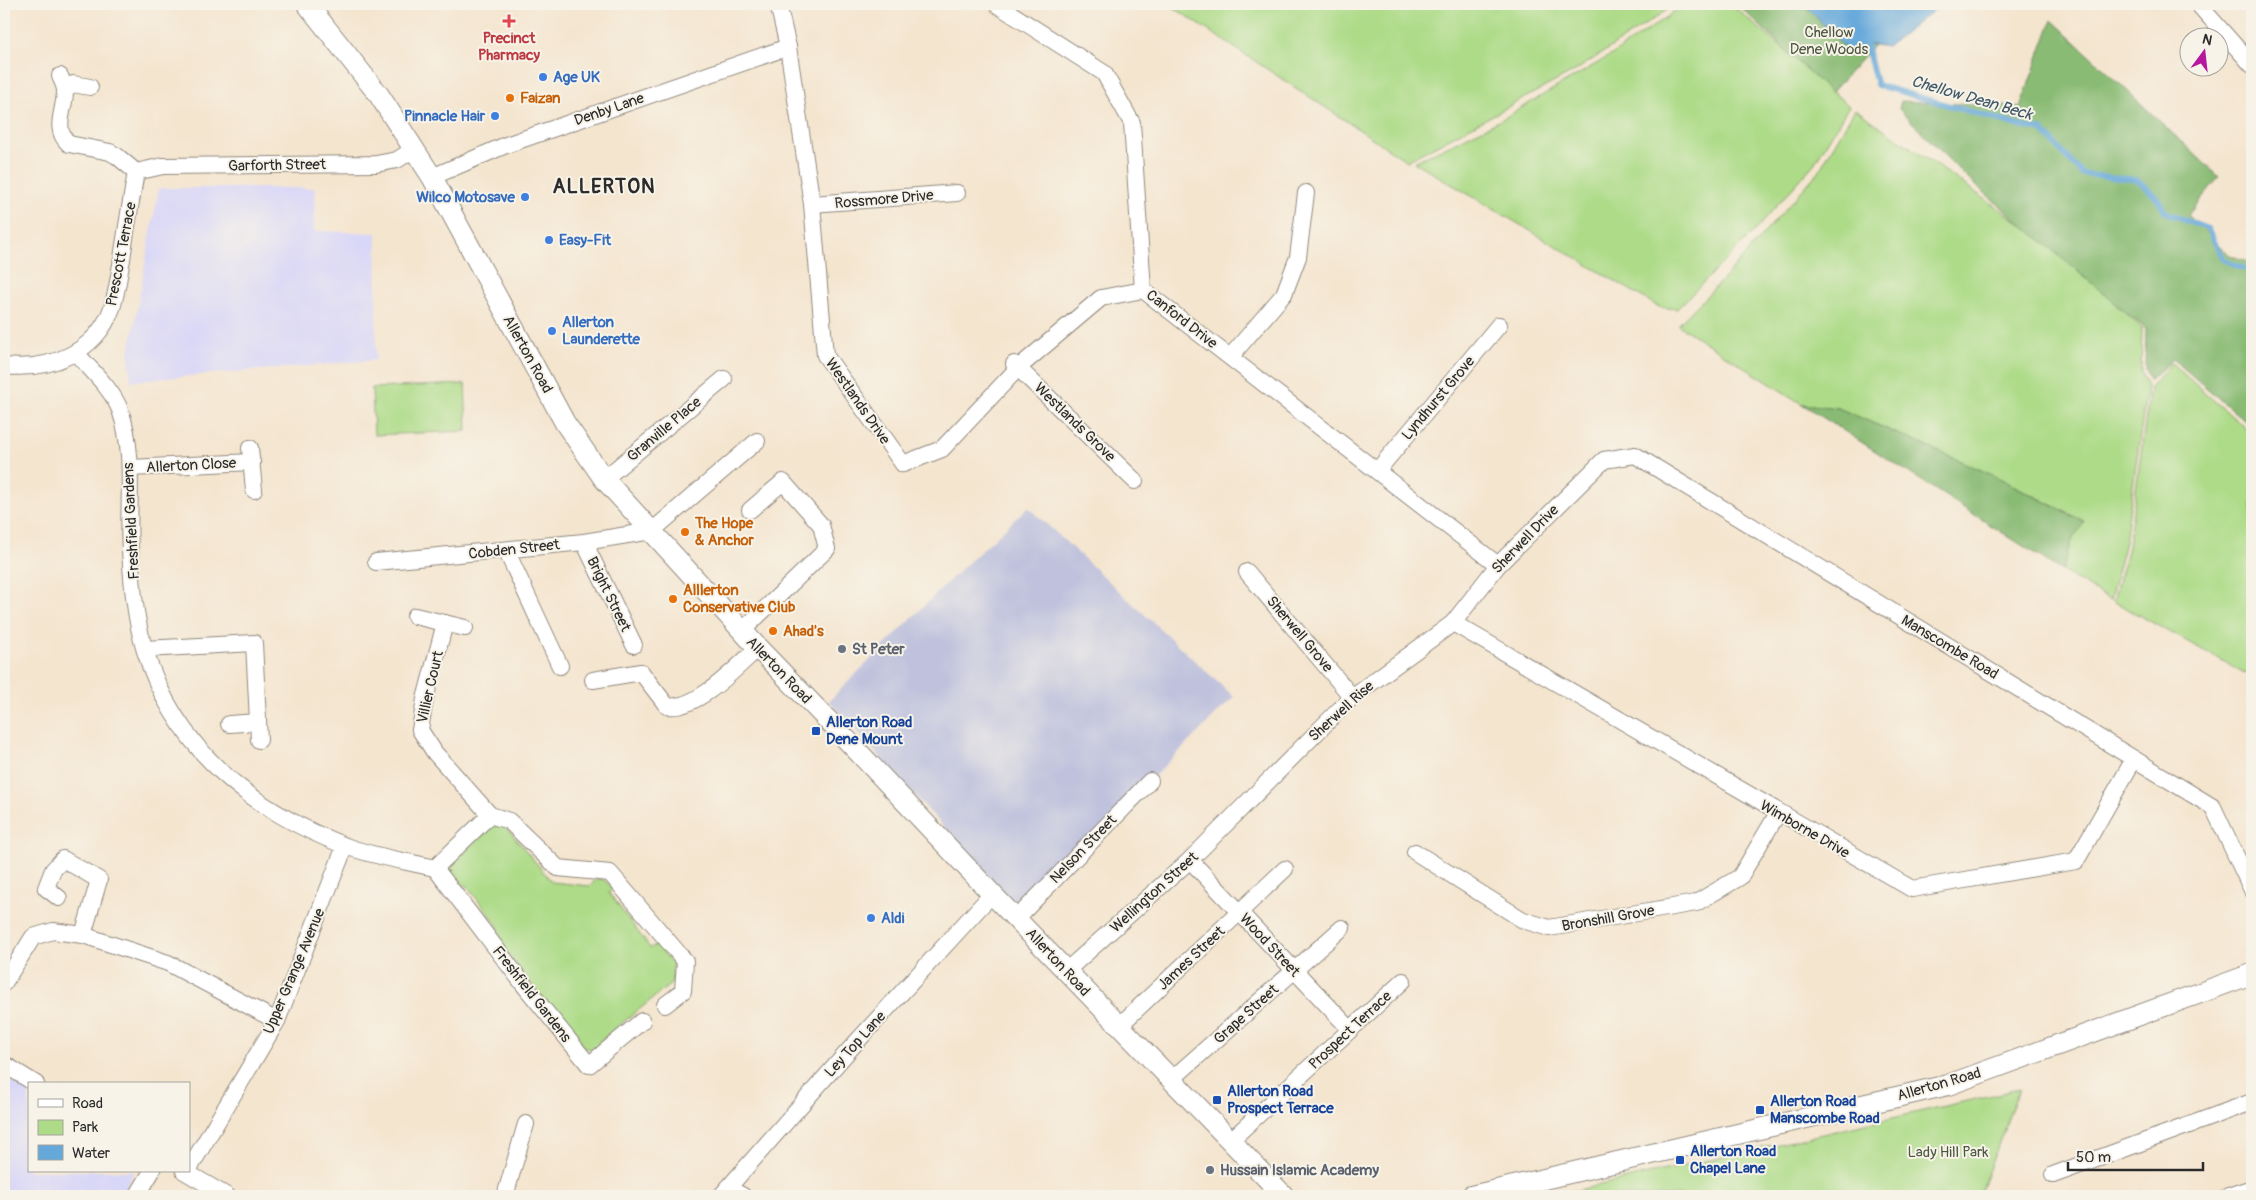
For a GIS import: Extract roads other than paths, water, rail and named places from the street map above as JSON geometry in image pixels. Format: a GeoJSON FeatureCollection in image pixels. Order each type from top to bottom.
{"type":"FeatureCollection","features":[{"type":"Feature","properties":{"kind":"street","name":"Allerton Road"},"geometry":{"type":"LineString","coordinates":[[307,4],[379,95],[432,177],[565,423],[604,479],[758,648],[992,894],[1284,1196]]}},
{"type":"Feature","properties":{"kind":"street","name":"Westlands Drive"},"geometry":{"type":"LineString","coordinates":[[778,4],[788,47],[812,204],[825,355],[903,464],[942,449],[1016,366],[1101,298],[1143,290]]}},
{"type":"Feature","properties":{"kind":"street","name":"Canford Drive"},"geometry":{"type":"LineString","coordinates":[[996,4],[1104,73],[1132,123],[1143,290],[1498,565]]}},
{"type":"Feature","properties":{"kind":"street"},"geometry":{"type":"LineString","coordinates":[[2198,4],[2252,65]]}},
{"type":"Feature","properties":{"kind":"street","name":"Denby Lane"},"geometry":{"type":"LineString","coordinates":[[432,177],[506,145],[788,47]]}},
{"type":"Feature","properties":{"kind":"street"},"geometry":{"type":"LineString","coordinates":[[90,87],[63,83],[60,132],[63,139],[69,144],[117,156],[136,172]]}},
{"type":"Feature","properties":{"kind":"street","name":"Garforth Street"},"geometry":{"type":"LineString","coordinates":[[136,172],[163,166],[376,164],[397,160],[414,149]]}},
{"type":"Feature","properties":{"kind":"street","name":"Prescott Terrace"},"geometry":{"type":"LineString","coordinates":[[76,353],[94,336],[112,308],[136,172]]}},
{"type":"Feature","properties":{"kind":"street","name":"Rossmore Drive"},"geometry":{"type":"LineString","coordinates":[[812,204],[957,193]]}},
{"type":"Feature","properties":{"kind":"street"},"geometry":{"type":"LineString","coordinates":[[1230,356],[1284,294],[1298,257],[1306,193]]}},
{"type":"Feature","properties":{"kind":"street","name":"Lyndhurst Grove"},"geometry":{"type":"LineString","coordinates":[[1377,471],[1499,325]]}},
{"type":"Feature","properties":{"kind":"street"},"geometry":{"type":"LineString","coordinates":[[4,366],[34,366],[59,361],[76,353]]}},
{"type":"Feature","properties":{"kind":"street","name":"Freshfield Gardens"},"geometry":{"type":"LineString","coordinates":[[76,353],[100,380],[119,409],[124,426],[130,468],[130,550],[140,629],[153,674],[171,712],[208,761],[239,789],[288,821],[345,846],[435,868],[524,985],[589,1065],[642,1021]]}},
{"type":"Feature","properties":{"kind":"street","name":"Westlands Grove"},"geometry":{"type":"LineString","coordinates":[[1016,366],[1135,481]]}},
{"type":"Feature","properties":{"kind":"street","name":"Granville Place"},"geometry":{"type":"LineString","coordinates":[[604,479],[724,379]]}},
{"type":"Feature","properties":{"kind":"street"},"geometry":{"type":"LineString","coordinates":[[652,531],[757,441]]}},
{"type":"Feature","properties":{"kind":"street","name":"Allerton Close"},"geometry":{"type":"LineString","coordinates":[[130,468],[251,455],[254,490]]}},
{"type":"Feature","properties":{"kind":"street","name":"Manscombe Road"},"geometry":{"type":"LineString","coordinates":[[1604,460],[1635,455],[2213,807],[2252,890]]}},
{"type":"Feature","properties":{"kind":"street","name":"Sherwell Drive"},"geometry":{"type":"LineString","coordinates":[[1453,623],[1498,565],[1604,460]]}},
{"type":"Feature","properties":{"kind":"street"},"geometry":{"type":"LineString","coordinates":[[742,631],[827,550],[821,525],[783,482],[750,510]]}},
{"type":"Feature","properties":{"kind":"street","name":"Cobden Street"},"geometry":{"type":"LineString","coordinates":[[376,562],[584,542],[652,531]]}},
{"type":"Feature","properties":{"kind":"street","name":"Bright Street"},"geometry":{"type":"LineString","coordinates":[[584,542],[634,645]]}},
{"type":"Feature","properties":{"kind":"street"},"geometry":{"type":"LineString","coordinates":[[506,550],[560,666]]}},
{"type":"Feature","properties":{"kind":"street","name":"Sherwell Grove"},"geometry":{"type":"LineString","coordinates":[[1247,572],[1352,697]]}},
{"type":"Feature","properties":{"kind":"street"},"geometry":{"type":"LineString","coordinates":[[415,616],[466,628]]}},
{"type":"Feature","properties":{"kind":"street","name":"Villier Court"},"geometry":{"type":"LineString","coordinates":[[445,623],[425,699],[420,730],[435,753],[490,815]]}},
{"type":"Feature","properties":{"kind":"street","name":"Wimborne Drive"},"geometry":{"type":"LineString","coordinates":[[1453,623],[1778,814],[1912,890],[2076,861],[2134,759]]}},
{"type":"Feature","properties":{"kind":"street","name":"Sherwell Rise"},"geometry":{"type":"LineString","coordinates":[[1239,810],[1352,697],[1453,623]]}},
{"type":"Feature","properties":{"kind":"street"},"geometry":{"type":"LineString","coordinates":[[145,649],[254,643],[259,740]]}},
{"type":"Feature","properties":{"kind":"street"},"geometry":{"type":"LineString","coordinates":[[593,680],[641,672],[667,706],[674,708],[712,691],[758,648]]}},
{"type":"Feature","properties":{"kind":"street"},"geometry":{"type":"LineString","coordinates":[[229,724],[258,722]]}},
{"type":"Feature","properties":{"kind":"street","name":"Nelson Street"},"geometry":{"type":"LineString","coordinates":[[1017,918],[1150,780]]}},
{"type":"Feature","properties":{"kind":"street","name":"Wellington Street"},"geometry":{"type":"LineString","coordinates":[[1066,971],[1190,860],[1239,810]]}},
{"type":"Feature","properties":{"kind":"street","name":"Bronshill Grove"},"geometry":{"type":"LineString","coordinates":[[1415,852],[1523,920],[1549,928],[1696,903],[1740,878],[1778,814]]}},
{"type":"Feature","properties":{"kind":"street"},"geometry":{"type":"LineString","coordinates":[[435,868],[490,815],[509,821],[558,868],[610,873],[685,961],[683,991],[665,1005]]}},
{"type":"Feature","properties":{"kind":"street","name":"Upper Grange Avenue"},"geometry":{"type":"LineString","coordinates":[[190,1166],[276,1021],[345,846]]}},
{"type":"Feature","properties":{"kind":"street"},"geometry":{"type":"LineString","coordinates":[[59,898],[46,888],[53,870],[63,859],[99,880],[83,934]]}},
{"type":"Feature","properties":{"kind":"street","name":"Wood Street"},"geometry":{"type":"LineString","coordinates":[[1190,860],[1350,1029]]}},
{"type":"Feature","properties":{"kind":"street","name":"James Street"},"geometry":{"type":"LineString","coordinates":[[1119,1026],[1285,869]]}},
{"type":"Feature","properties":{"kind":"street","name":"Ley Top Lane"},"geometry":{"type":"LineString","coordinates":[[724,1192],[851,1048],[992,894]]}},
{"type":"Feature","properties":{"kind":"street","name":"Grape Street"},"geometry":{"type":"LineString","coordinates":[[1171,1080],[1342,928]]}},
{"type":"Feature","properties":{"kind":"street"},"geometry":{"type":"LineString","coordinates":[[4,983],[33,937],[53,930],[83,934],[168,963],[276,1021]]}},
{"type":"Feature","properties":{"kind":"street","name":"Allerton Road"},"geometry":{"type":"LineString","coordinates":[[1471,1196],[1948,1085],[2252,974]]}},
{"type":"Feature","properties":{"kind":"street","name":"Prospect Terrace"},"geometry":{"type":"LineString","coordinates":[[1231,1140],[1403,981]]}},
{"type":"Feature","properties":{"kind":"street"},"geometry":{"type":"LineString","coordinates":[[4,1064],[33,1082]]}},
{"type":"Feature","properties":{"kind":"street"},"geometry":{"type":"LineString","coordinates":[[2053,1175],[2252,1102]]}},
{"type":"Feature","properties":{"kind":"street"},"geometry":{"type":"LineString","coordinates":[[505,1196],[526,1124]]}},
{"type":"Feature","properties":{"kind":"street"},"geometry":{"type":"LineString","coordinates":[[137,1196],[151,1172]]}},
{"type":"Feature","properties":{"kind":"street"},"geometry":{"type":"LineString","coordinates":[[189,1172],[227,1196]]}},
{"type":"Feature","properties":{"kind":"street"},"geometry":{"type":"LineString","coordinates":[[2228,1196],[2252,1188]]}},
{"type":"Feature","properties":{"kind":"street"},"geometry":{"type":"LineString","coordinates":[[724,1192],[743,1196]]}},
{"type":"Feature","properties":{"kind":"water"},"geometry":{"type":"Polygon","coordinates":[[[1804,4],[1942,4],[1887,47],[1867,44],[1852,55],[1804,4]]]}},
{"type":"Feature","properties":{"kind":"waterway","name":"Chellow Dean Beck"},"geometry":{"type":"LineString","coordinates":[[1864,37],[1877,85],[2024,127],[2042,130],[2082,174],[2138,180],[2159,200],[2165,212],[2208,229],[2223,259],[2252,272]]}},
{"type":"Feature","properties":{"kind":"place","name":"Precinct Pharmacy"},"geometry":{"type":"Point","coordinates":[509,21]}},
{"type":"Feature","properties":{"kind":"place","name":"Age UK"},"geometry":{"type":"Point","coordinates":[543,77]}},
{"type":"Feature","properties":{"kind":"place","name":"Faizan"},"geometry":{"type":"Point","coordinates":[510,98]}},
{"type":"Feature","properties":{"kind":"place","name":"Pinnacle Hair"},"geometry":{"type":"Point","coordinates":[495,116]}},
{"type":"Feature","properties":{"kind":"place","name":"Wilco Motosave"},"geometry":{"type":"Point","coordinates":[525,197]}},
{"type":"Feature","properties":{"kind":"place","name":"Easy-Fit"},"geometry":{"type":"Point","coordinates":[549,240]}},
{"type":"Feature","properties":{"kind":"place","name":"Allerton Launderette"},"geometry":{"type":"Point","coordinates":[552,331]}},
{"type":"Feature","properties":{"kind":"place","name":"The Hope & Anchor"},"geometry":{"type":"Point","coordinates":[685,532]}},
{"type":"Feature","properties":{"kind":"place","name":"Alllerton Conservative Club"},"geometry":{"type":"Point","coordinates":[673,599]}},
{"type":"Feature","properties":{"kind":"place","name":"Ahad's"},"geometry":{"type":"Point","coordinates":[773,631]}},
{"type":"Feature","properties":{"kind":"place","name":"St Peter"},"geometry":{"type":"Point","coordinates":[842,649]}},
{"type":"Feature","properties":{"kind":"place","name":"Allerton Road Dene Mount"},"geometry":{"type":"Point","coordinates":[816,731]}},
{"type":"Feature","properties":{"kind":"place","name":"Aldi"},"geometry":{"type":"Point","coordinates":[871,918]}},
{"type":"Feature","properties":{"kind":"place","name":"Allerton Road Prospect Terrace"},"geometry":{"type":"Point","coordinates":[1217,1100]}},
{"type":"Feature","properties":{"kind":"place","name":"Allerton Road Manscombe Road"},"geometry":{"type":"Point","coordinates":[1760,1110]}},
{"type":"Feature","properties":{"kind":"place","name":"Allerton Road Chapel Lane"},"geometry":{"type":"Point","coordinates":[1680,1160]}},
{"type":"Feature","properties":{"kind":"place","name":"Hussain Islamic Academy"},"geometry":{"type":"Point","coordinates":[1210,1170]}},
{"type":"Feature","properties":{"kind":"district","name":"ALLERTON"},"geometry":{"type":"Point","coordinates":[604,186]}},
{"type":"Feature","properties":{"kind":"park label","name":"Chellow Dene Woods"},"geometry":{"type":"Point","coordinates":[1829,40]}},
{"type":"Feature","properties":{"kind":"park label","name":"Lady Hill Park"},"geometry":{"type":"Point","coordinates":[1948,1152]}}]}
